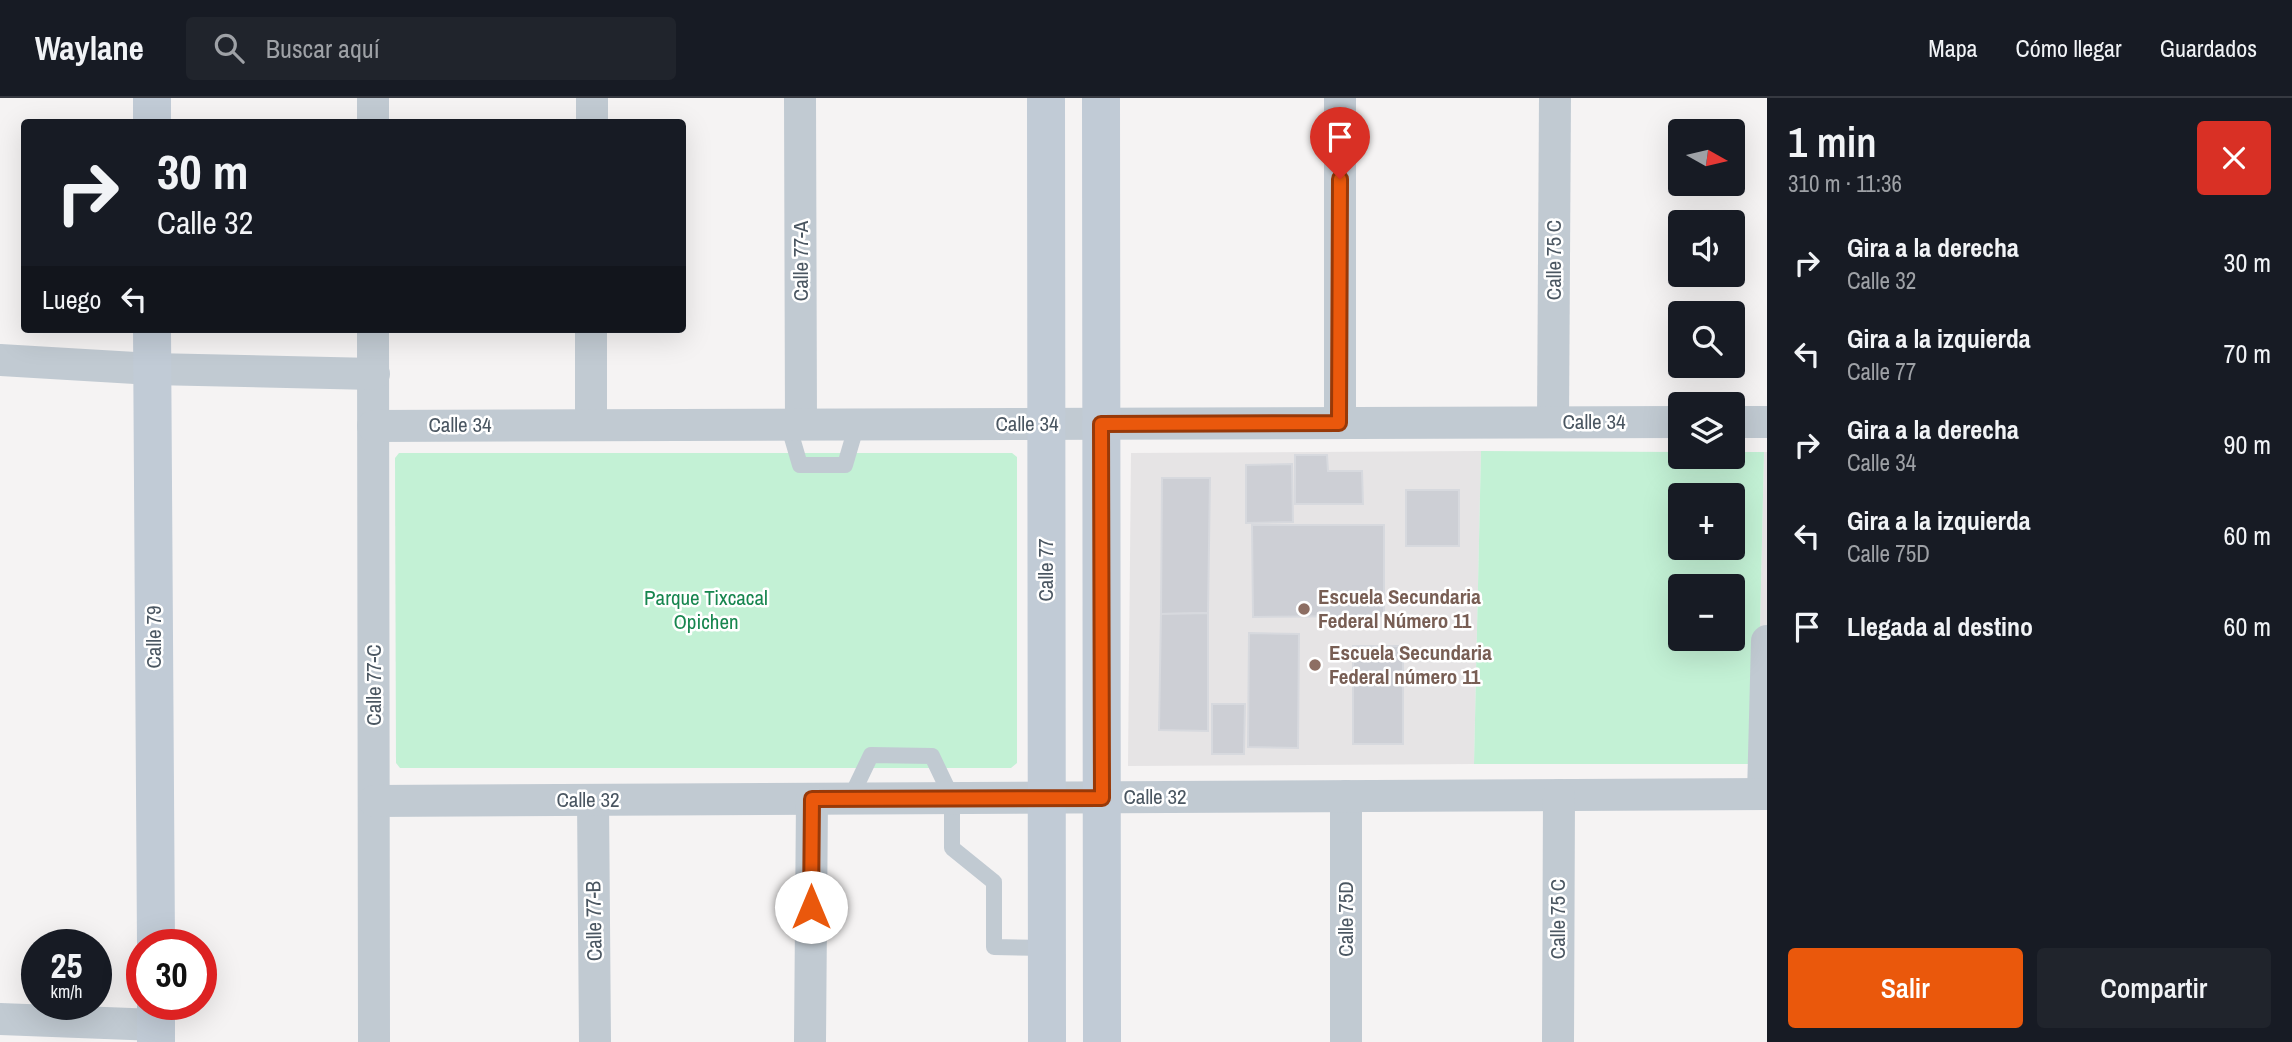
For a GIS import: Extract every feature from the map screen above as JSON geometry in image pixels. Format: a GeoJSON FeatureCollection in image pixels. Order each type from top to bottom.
{"type":"FeatureCollection","features":[{"type":"Feature","properties":{"kind":"street"},"geometry":{"type":"LineString","coordinates":[[152,98],[152,119]]}},
{"type":"Feature","properties":{"kind":"street"},"geometry":{"type":"LineString","coordinates":[[373,98],[373,119]]}},
{"type":"Feature","properties":{"kind":"street"},"geometry":{"type":"LineString","coordinates":[[592,98],[592,119]]}},
{"type":"Feature","properties":{"kind":"street","name":"Calle 77-A"},"geometry":{"type":"LineString","coordinates":[[795,424],[800,98]]}},
{"type":"Feature","properties":{"kind":"street","name":"Calle 77"},"geometry":{"type":"LineString","coordinates":[[1046,98],[1047,1042]]}},
{"type":"Feature","properties":{"kind":"street"},"geometry":{"type":"LineString","coordinates":[[1101,98],[1102,1042]]}},
{"type":"Feature","properties":{"kind":"street"},"geometry":{"type":"LineString","coordinates":[[1339,423],[1340,98]]}},
{"type":"Feature","properties":{"kind":"street","name":"Calle 75 C"},"geometry":{"type":"LineString","coordinates":[[1553,422],[1555,98]]}},
{"type":"Feature","properties":{"kind":"street","name":"Calle 79"},"geometry":{"type":"LineString","coordinates":[[152,333],[156,929]]}},
{"type":"Feature","properties":{"kind":"street","name":"Calle 77-C"},"geometry":{"type":"LineString","coordinates":[[373,333],[374,1042]]}},
{"type":"Feature","properties":{"kind":"street"},"geometry":{"type":"LineString","coordinates":[[591,333],[591,425]]}},
{"type":"Feature","properties":{"kind":"street"},"geometry":{"type":"LineString","coordinates":[[0,360],[152,369],[373,374]]}},
{"type":"Feature","properties":{"kind":"street","name":"Calle 34"},"geometry":{"type":"LineString","coordinates":[[373,426],[1668,422]]}},
{"type":"Feature","properties":{"kind":"street"},"geometry":{"type":"LineString","coordinates":[[1745,422],[1767,422]]}},
{"type":"Feature","properties":{"kind":"street"},"geometry":{"type":"LineString","coordinates":[[1765,794],[1767,641]]}},
{"type":"Feature","properties":{"kind":"street","name":"Calle 32"},"geometry":{"type":"LineString","coordinates":[[374,801],[1765,794]]}},
{"type":"Feature","properties":{"kind":"street","name":"Calle 75 C"},"geometry":{"type":"LineString","coordinates":[[1558,1042],[1559,795]]}},
{"type":"Feature","properties":{"kind":"street","name":"Calle 75D"},"geometry":{"type":"LineString","coordinates":[[1346,796],[1346,1042]]}},
{"type":"Feature","properties":{"kind":"street"},"geometry":{"type":"LineString","coordinates":[[810,1042],[812,799]]}},
{"type":"Feature","properties":{"kind":"street","name":"Calle 77-B"},"geometry":{"type":"LineString","coordinates":[[593,800],[595,1042]]}},
{"type":"Feature","properties":{"kind":"street"},"geometry":{"type":"LineString","coordinates":[[0,1019],[156,1024]]}},
{"type":"Feature","properties":{"kind":"lane"},"geometry":{"type":"LineString","coordinates":[[850,799],[871,755],[932,756],[953,798],[952,848],[994,882],[993,947],[1047,948]]}},
{"type":"Feature","properties":{"kind":"shaded area","name":"Escuela Secundaria Federal Número 11"},"geometry":{"type":"Polygon","coordinates":[[[1481,451],[1474,764],[1128,766],[1131,453],[1481,451]]]}},
{"type":"Feature","properties":{"kind":"shaded area"},"geometry":{"type":"Polygon","coordinates":[[[1764,452],[1767,452],[1767,764],[1757,764],[1764,452]]]}},
{"type":"Feature","properties":{"kind":"green space"},"geometry":{"type":"Polygon","coordinates":[[[1481,451],[1668,452],[1668,469],[1745,469],[1745,452],[1764,452],[1757,764],[1474,764],[1481,451]]]}},
{"type":"Feature","properties":{"kind":"green space","name":"Parque Tixcacal Opichen"},"geometry":{"type":"Polygon","coordinates":[[[399,453],[1012,453],[1017,457],[1017,763],[1011,768],[400,768],[396,763],[395,458],[399,453]]]}},
{"type":"Feature","properties":{"kind":"building"},"geometry":{"type":"Polygon","coordinates":[[[1295,455],[1327,455],[1328,471],[1362,471],[1363,504],[1295,504],[1295,455]]]}},
{"type":"Feature","properties":{"kind":"building"},"geometry":{"type":"Polygon","coordinates":[[[1292,464],[1293,522],[1246,523],[1246,465],[1292,464]]]}},
{"type":"Feature","properties":{"kind":"building"},"geometry":{"type":"Polygon","coordinates":[[[1162,478],[1210,478],[1208,613],[1161,614],[1162,478]]]}},
{"type":"Feature","properties":{"kind":"building"},"geometry":{"type":"Polygon","coordinates":[[[1406,490],[1459,490],[1459,546],[1406,546],[1406,490]]]}},
{"type":"Feature","properties":{"kind":"building"},"geometry":{"type":"Polygon","coordinates":[[[1252,525],[1384,525],[1384,616],[1253,617],[1252,525]]]}},
{"type":"Feature","properties":{"kind":"building"},"geometry":{"type":"Polygon","coordinates":[[[1208,613],[1208,731],[1159,730],[1161,614],[1208,613]]]}},
{"type":"Feature","properties":{"kind":"building"},"geometry":{"type":"Polygon","coordinates":[[[1249,633],[1299,634],[1298,748],[1248,747],[1249,633]]]}},
{"type":"Feature","properties":{"kind":"building"},"geometry":{"type":"Polygon","coordinates":[[[1353,646],[1403,646],[1403,744],[1353,744],[1353,646]]]}},
{"type":"Feature","properties":{"kind":"building"},"geometry":{"type":"Polygon","coordinates":[[[1212,704],[1245,704],[1244,754],[1212,754],[1212,704]]]}},
{"type":"Feature","properties":{"kind":"place","name":"Escuela Secundaria Federal Número 11"},"geometry":{"type":"Point","coordinates":[1304,609]}},
{"type":"Feature","properties":{"kind":"place","name":"Escuela Secundaria Federal número 11"},"geometry":{"type":"Point","coordinates":[1315,665]}},
{"type":"Feature","properties":{"kind":"route"},"geometry":{"type":"LineString","coordinates":[[811,907],[812,799],[1102,798],[1101,424],[1339,423],[1340,179]]}}]}
